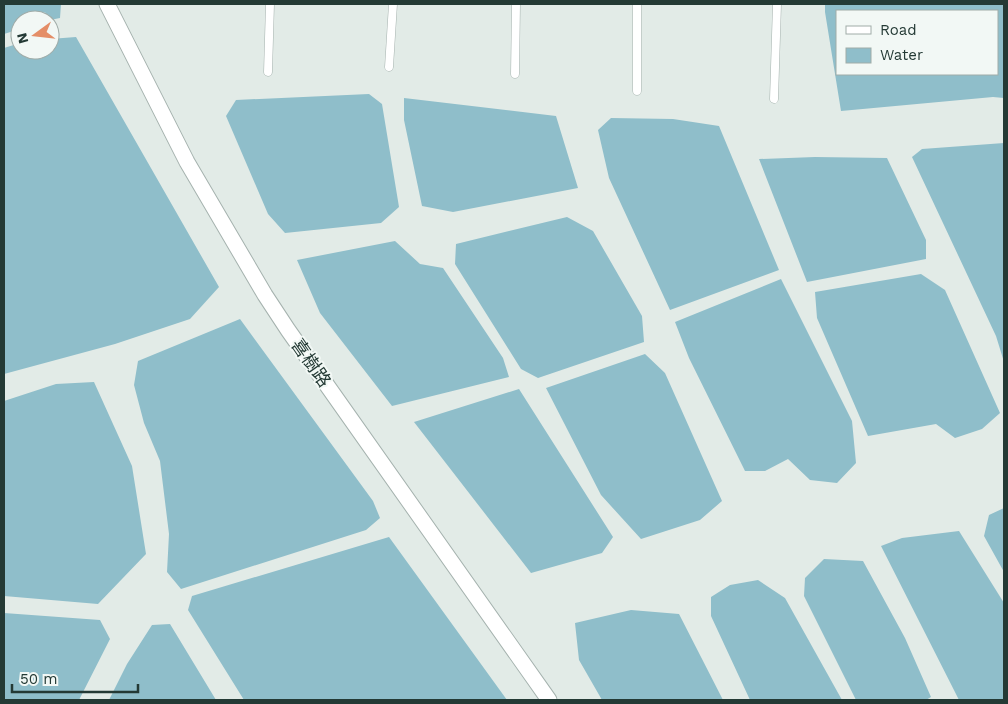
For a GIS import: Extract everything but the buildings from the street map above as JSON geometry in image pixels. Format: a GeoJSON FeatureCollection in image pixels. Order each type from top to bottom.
{"type":"FeatureCollection","features":[{"type":"Feature","properties":{"kind":"street","name":"喜樹路"},"geometry":{"type":"LineString","coordinates":[[107,4],[187,162],[265,295],[550,700]]}},
{"type":"Feature","properties":{"kind":"lane"},"geometry":{"type":"LineString","coordinates":[[268,72],[270,4]]}},
{"type":"Feature","properties":{"kind":"lane"},"geometry":{"type":"LineString","coordinates":[[389,67],[392,4]]}},
{"type":"Feature","properties":{"kind":"lane"},"geometry":{"type":"LineString","coordinates":[[515,74],[516,4]]}},
{"type":"Feature","properties":{"kind":"lane"},"geometry":{"type":"LineString","coordinates":[[637,4],[637,91]]}},
{"type":"Feature","properties":{"kind":"lane"},"geometry":{"type":"LineString","coordinates":[[774,99],[777,4]]}},
{"type":"Feature","properties":{"kind":"water"},"geometry":{"type":"Polygon","coordinates":[[[4,4],[61,4],[60,18],[60,10],[10,10],[10,32],[4,34],[4,4]]]}},
{"type":"Feature","properties":{"kind":"water"},"geometry":{"type":"Polygon","coordinates":[[[825,4],[1004,4],[1004,98],[993,97],[841,111],[825,4]]]}},
{"type":"Feature","properties":{"kind":"water"},"geometry":{"type":"Polygon","coordinates":[[[76,37],[219,287],[190,319],[115,344],[4,374],[4,48],[10,46],[10,60],[60,60],[60,38],[76,37]]]}},
{"type":"Feature","properties":{"kind":"water"},"geometry":{"type":"Polygon","coordinates":[[[369,94],[382,104],[399,207],[381,223],[285,233],[268,214],[226,116],[236,100],[369,94]]]}},
{"type":"Feature","properties":{"kind":"water"},"geometry":{"type":"Polygon","coordinates":[[[404,98],[556,116],[578,188],[453,212],[422,206],[404,120],[404,98]]]}},
{"type":"Feature","properties":{"kind":"water"},"geometry":{"type":"Polygon","coordinates":[[[611,118],[673,119],[719,126],[779,270],[670,310],[609,178],[598,130],[611,118]]]}},
{"type":"Feature","properties":{"kind":"water"},"geometry":{"type":"Polygon","coordinates":[[[1004,143],[1004,362],[996,336],[912,157],[922,149],[1004,143]]]}},
{"type":"Feature","properties":{"kind":"water"},"geometry":{"type":"Polygon","coordinates":[[[815,157],[887,158],[926,240],[926,259],[807,282],[759,159],[815,157]]]}},
{"type":"Feature","properties":{"kind":"water"},"geometry":{"type":"Polygon","coordinates":[[[567,217],[593,231],[642,316],[644,342],[538,378],[521,369],[455,264],[456,244],[567,217]]]}},
{"type":"Feature","properties":{"kind":"water"},"geometry":{"type":"Polygon","coordinates":[[[395,241],[420,264],[443,268],[503,358],[509,377],[392,406],[320,313],[297,260],[395,241]]]}},
{"type":"Feature","properties":{"kind":"water"},"geometry":{"type":"Polygon","coordinates":[[[921,274],[945,290],[1000,413],[982,429],[955,438],[936,424],[868,436],[817,318],[815,292],[921,274]]]}},
{"type":"Feature","properties":{"kind":"water"},"geometry":{"type":"Polygon","coordinates":[[[781,279],[852,421],[856,463],[837,483],[810,480],[788,459],[765,471],[745,471],[689,358],[675,322],[781,279]]]}},
{"type":"Feature","properties":{"kind":"water"},"geometry":{"type":"Polygon","coordinates":[[[240,319],[373,501],[380,518],[366,530],[181,589],[167,572],[169,534],[160,461],[144,423],[134,385],[138,361],[240,319]]]}},
{"type":"Feature","properties":{"kind":"water"},"geometry":{"type":"Polygon","coordinates":[[[645,354],[665,373],[722,501],[700,520],[641,539],[601,495],[546,388],[645,354]]]}},
{"type":"Feature","properties":{"kind":"water"},"geometry":{"type":"Polygon","coordinates":[[[94,382],[132,466],[146,554],[98,604],[4,596],[4,401],[56,384],[94,382]]]}},
{"type":"Feature","properties":{"kind":"water"},"geometry":{"type":"Polygon","coordinates":[[[519,389],[613,537],[602,553],[531,573],[414,422],[519,389]]]}},
{"type":"Feature","properties":{"kind":"water"},"geometry":{"type":"Polygon","coordinates":[[[1004,508],[1004,572],[984,536],[989,515],[1004,508]]]}},
{"type":"Feature","properties":{"kind":"water"},"geometry":{"type":"Polygon","coordinates":[[[959,531],[1004,603],[1004,700],[959,700],[881,546],[902,538],[959,531]]]}},
{"type":"Feature","properties":{"kind":"water"},"geometry":{"type":"Polygon","coordinates":[[[389,537],[507,700],[244,700],[188,610],[192,596],[389,537]]]}},
{"type":"Feature","properties":{"kind":"water"},"geometry":{"type":"Polygon","coordinates":[[[824,559],[863,561],[905,638],[931,697],[926,700],[856,700],[804,596],[805,578],[824,559]]]}},
{"type":"Feature","properties":{"kind":"water"},"geometry":{"type":"Polygon","coordinates":[[[758,580],[785,598],[842,700],[750,700],[711,616],[711,597],[730,585],[758,580]]]}},
{"type":"Feature","properties":{"kind":"water"},"geometry":{"type":"Polygon","coordinates":[[[631,610],[679,614],[723,700],[602,700],[579,660],[575,623],[631,610]]]}},
{"type":"Feature","properties":{"kind":"water"},"geometry":{"type":"Polygon","coordinates":[[[4,613],[100,620],[110,639],[79,700],[4,700],[4,613]]]}},
{"type":"Feature","properties":{"kind":"water"},"geometry":{"type":"Polygon","coordinates":[[[170,624],[216,700],[109,700],[127,664],[152,625],[170,624]]]}}]}
